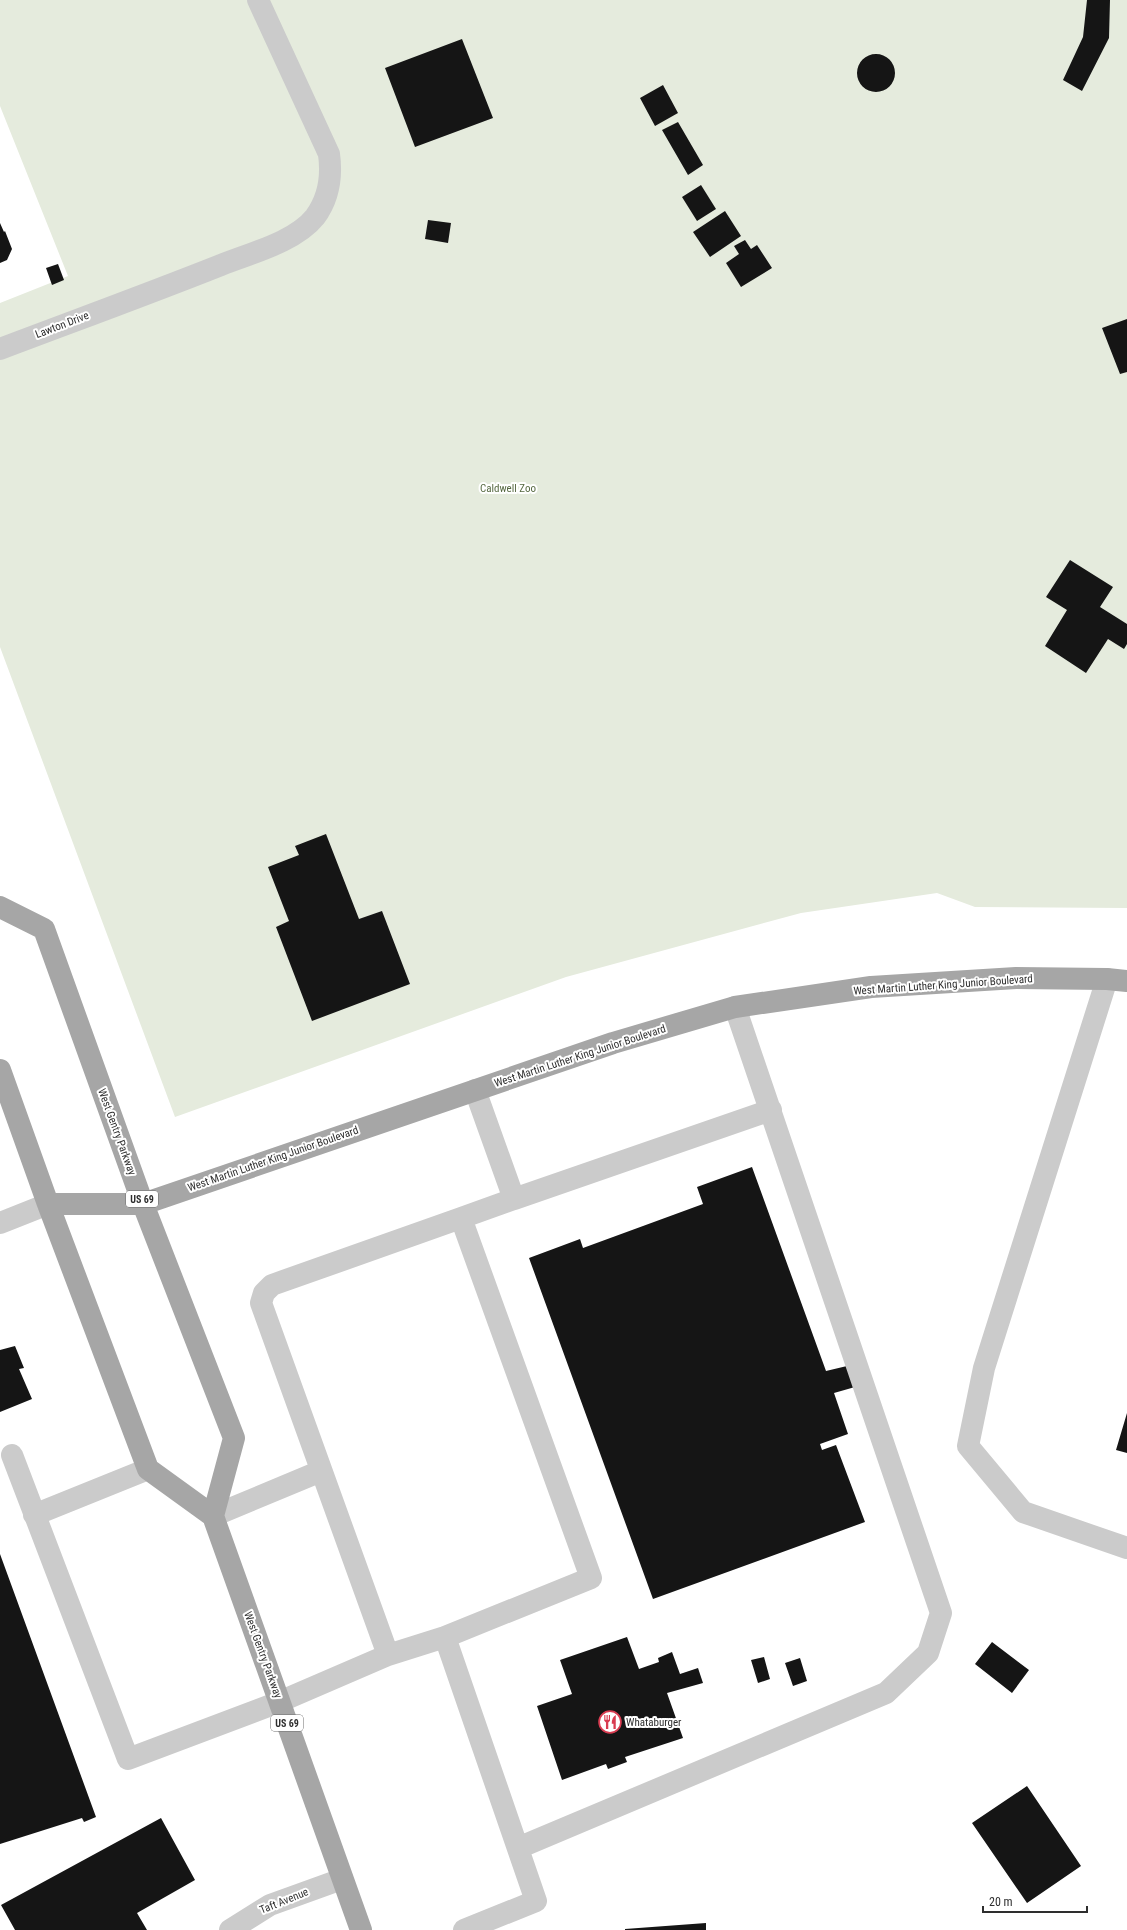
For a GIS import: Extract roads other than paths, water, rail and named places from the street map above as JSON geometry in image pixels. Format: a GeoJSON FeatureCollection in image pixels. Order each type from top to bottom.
{"type":"FeatureCollection","features":[{"type":"Feature","properties":{"kind":"main road","name":"West Gentry Parkway"},"geometry":{"type":"LineString","coordinates":[[0,907],[44,929],[143,1204],[234,1438],[213,1516],[360,1930]]}},
{"type":"Feature","properties":{"kind":"main road","name":"West Martin Luther King Junior Boulevard"},"geometry":{"type":"LineString","coordinates":[[48,1204],[143,1204],[613,1043],[735,1007],[871,987],[1016,978],[1117,980]]}},
{"type":"Feature","properties":{"kind":"main road"},"geometry":{"type":"LineString","coordinates":[[0,1070],[48,1204],[148,1469],[213,1516]]}},
{"type":"Feature","properties":{"kind":"street","name":"Lawton Drive"},"geometry":{"type":"LineString","coordinates":[[0,349],[156,291],[278,242],[300,231],[315,216],[327,194],[332,173],[329,154],[258,0]]}},
{"type":"Feature","properties":{"kind":"street"},"geometry":{"type":"LineString","coordinates":[[1117,980],[984,1368],[968,1446],[1023,1512],[1127,1548]]}},
{"type":"Feature","properties":{"kind":"street"},"geometry":{"type":"LineString","coordinates":[[518,1848],[886,1693],[928,1653],[940,1613],[735,1007]]}},
{"type":"Feature","properties":{"kind":"street"},"geometry":{"type":"LineString","coordinates":[[474,1090],[514,1199]]}},
{"type":"Feature","properties":{"kind":"street"},"geometry":{"type":"LineString","coordinates":[[388,1655],[261,1303],[264,1293],[272,1285],[771,1110]]}},
{"type":"Feature","properties":{"kind":"street"},"geometry":{"type":"LineString","coordinates":[[0,1223],[48,1204]]}},
{"type":"Feature","properties":{"kind":"street"},"geometry":{"type":"LineString","coordinates":[[12,1455],[128,1759],[279,1702],[388,1655],[445,1637],[591,1578],[462,1218]]}},
{"type":"Feature","properties":{"kind":"street"},"geometry":{"type":"LineString","coordinates":[[34,1515],[148,1469]]}},
{"type":"Feature","properties":{"kind":"street"},"geometry":{"type":"LineString","coordinates":[[213,1516],[321,1471]]}},
{"type":"Feature","properties":{"kind":"street"},"geometry":{"type":"LineString","coordinates":[[445,1637],[536,1901],[464,1930]]}},
{"type":"Feature","properties":{"kind":"street","name":"Taft Avenue"},"geometry":{"type":"LineString","coordinates":[[230,1930],[270,1905],[342,1879]]}},
{"type":"Feature","properties":{"kind":"place","name":"Whataburger"},"geometry":{"type":"Point","coordinates":[610,1722]}},
{"type":"Feature","properties":{"kind":"park label","name":"Caldwell Zoo"},"geometry":{"type":"Point","coordinates":[508,488]}}]}
